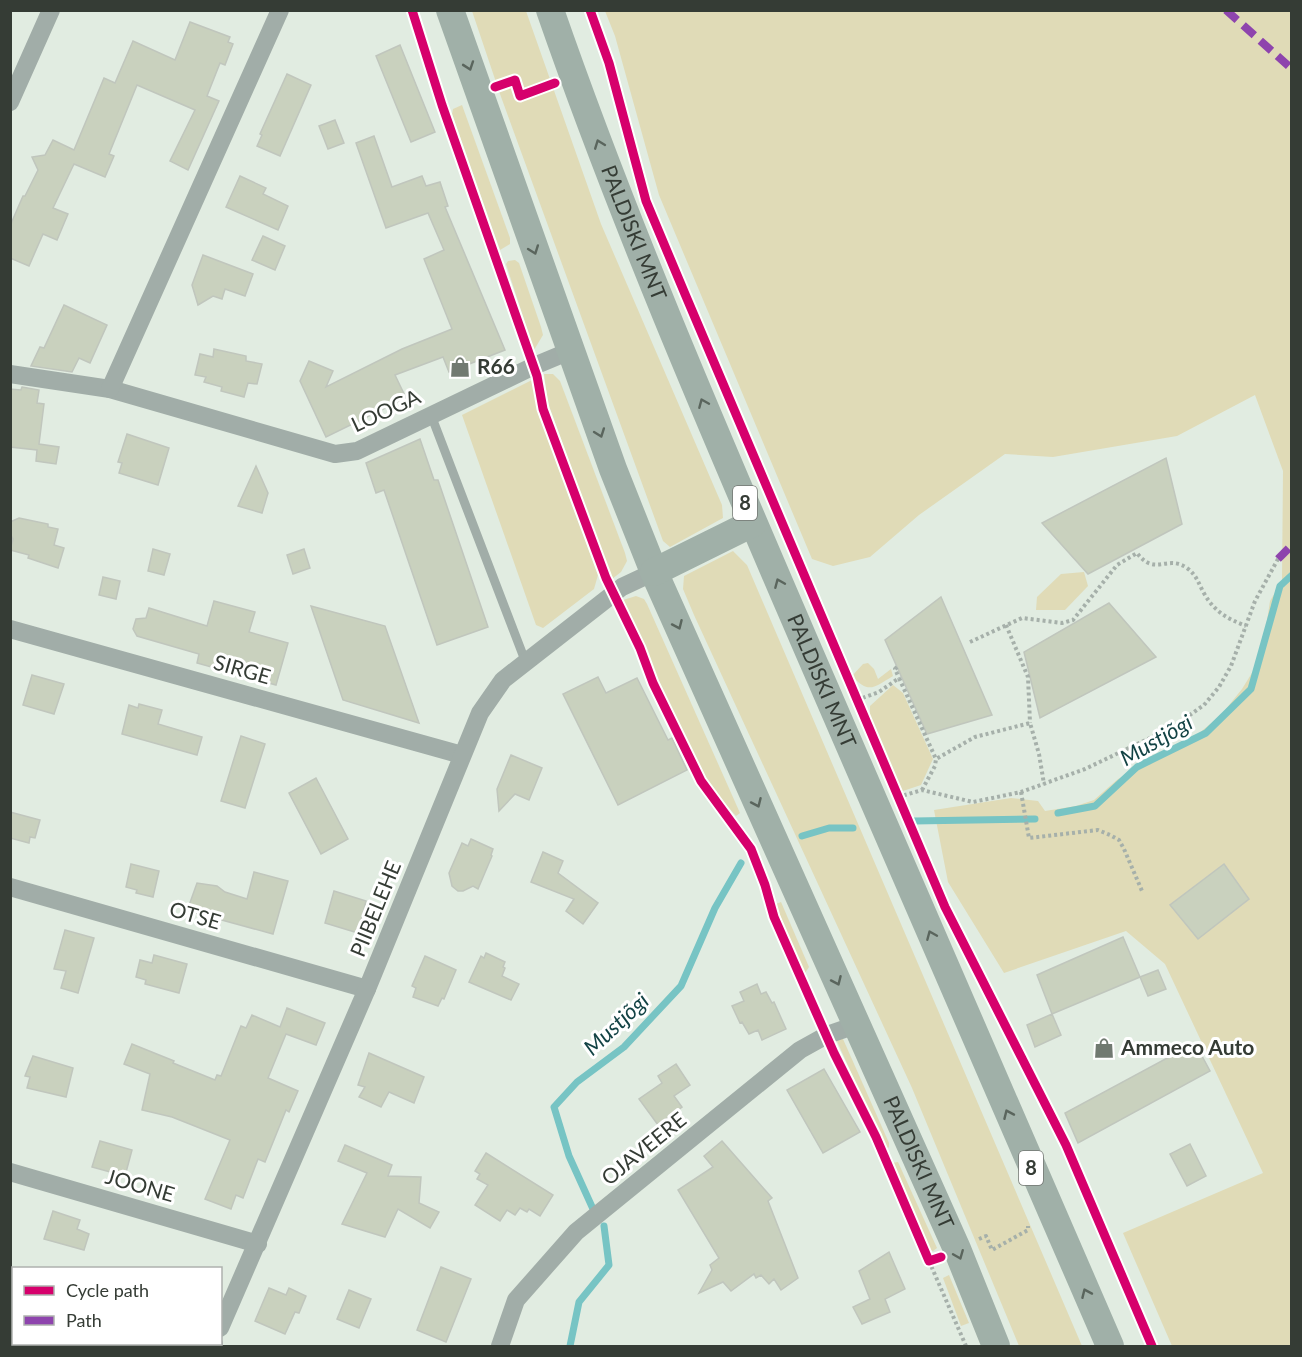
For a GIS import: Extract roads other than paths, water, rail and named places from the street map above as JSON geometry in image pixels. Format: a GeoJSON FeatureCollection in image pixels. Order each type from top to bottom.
{"type":"FeatureCollection","features":[{"type":"Feature","properties":{"kind":"main road","name":"PALDISKI MNT"},"geometry":{"type":"LineString","coordinates":[[450,10],[570,351],[654,572],[957,1249],[996,1347]]}},
{"type":"Feature","properties":{"kind":"main road","name":"PALDISKI MNT"},"geometry":{"type":"LineString","coordinates":[[550,10],[573,77],[662,305],[753,523],[1110,1347]]}},
{"type":"Feature","properties":{"kind":"main road"},"geometry":{"type":"LineString","coordinates":[[654,572],[753,523]]}},
{"type":"Feature","properties":{"kind":"street"},"geometry":{"type":"LineString","coordinates":[[10,102],[51,10]]}},
{"type":"Feature","properties":{"kind":"street"},"geometry":{"type":"LineString","coordinates":[[110,389],[280,10]]}},
{"type":"Feature","properties":{"kind":"street","name":"LOOGA"},"geometry":{"type":"LineString","coordinates":[[10,374],[110,389],[335,454],[357,451],[570,351]]}},
{"type":"Feature","properties":{"kind":"street","name":"PIIBELEHE"},"geometry":{"type":"LineString","coordinates":[[222,1324],[367,989],[480,713],[503,680],[622,587],[654,572]]}},
{"type":"Feature","properties":{"kind":"street","name":"SIRGE"},"geometry":{"type":"LineString","coordinates":[[10,629],[462,755]]}},
{"type":"Feature","properties":{"kind":"street","name":"OTSE"},"geometry":{"type":"LineString","coordinates":[[10,887],[367,989]]}},
{"type":"Feature","properties":{"kind":"street","name":"OJAVEERE"},"geometry":{"type":"LineString","coordinates":[[500,1347],[516,1300],[576,1232],[800,1050],[827,1035],[856,1025]]}},
{"type":"Feature","properties":{"kind":"street","name":"JOONE"},"geometry":{"type":"LineString","coordinates":[[10,1172],[258,1244]]}},
{"type":"Feature","properties":{"kind":"lane"},"geometry":{"type":"LineString","coordinates":[[431,415],[526,663]]}},
{"type":"Feature","properties":{"kind":"waterway","name":"Mustjõgi"},"geometry":{"type":"LineString","coordinates":[[1058,813],[1095,806],[1137,767],[1206,733],[1251,689],[1280,586],[1292,575]]}},
{"type":"Feature","properties":{"kind":"waterway","name":"Mustjõgi"},"geometry":{"type":"LineString","coordinates":[[914,821],[1035,819]]}},
{"type":"Feature","properties":{"kind":"waterway","name":"Mustjõgi"},"geometry":{"type":"LineString","coordinates":[[802,836],[829,828],[853,828]]}},
{"type":"Feature","properties":{"kind":"waterway","name":"Mustjõgi"},"geometry":{"type":"LineString","coordinates":[[593,1209],[569,1156],[554,1107],[577,1082],[624,1047],[681,986],[715,908],[741,863]]}},
{"type":"Feature","properties":{"kind":"waterway","name":"Mustjõgi"},"geometry":{"type":"LineString","coordinates":[[570,1346],[579,1302],[609,1265],[604,1226]]}},
{"type":"Feature","properties":{"kind":"place","name":"R66"},"geometry":{"type":"Point","coordinates":[460,367]}},
{"type":"Feature","properties":{"kind":"place","name":"Ammeco Auto"},"geometry":{"type":"Point","coordinates":[1104,1048]}}]}
